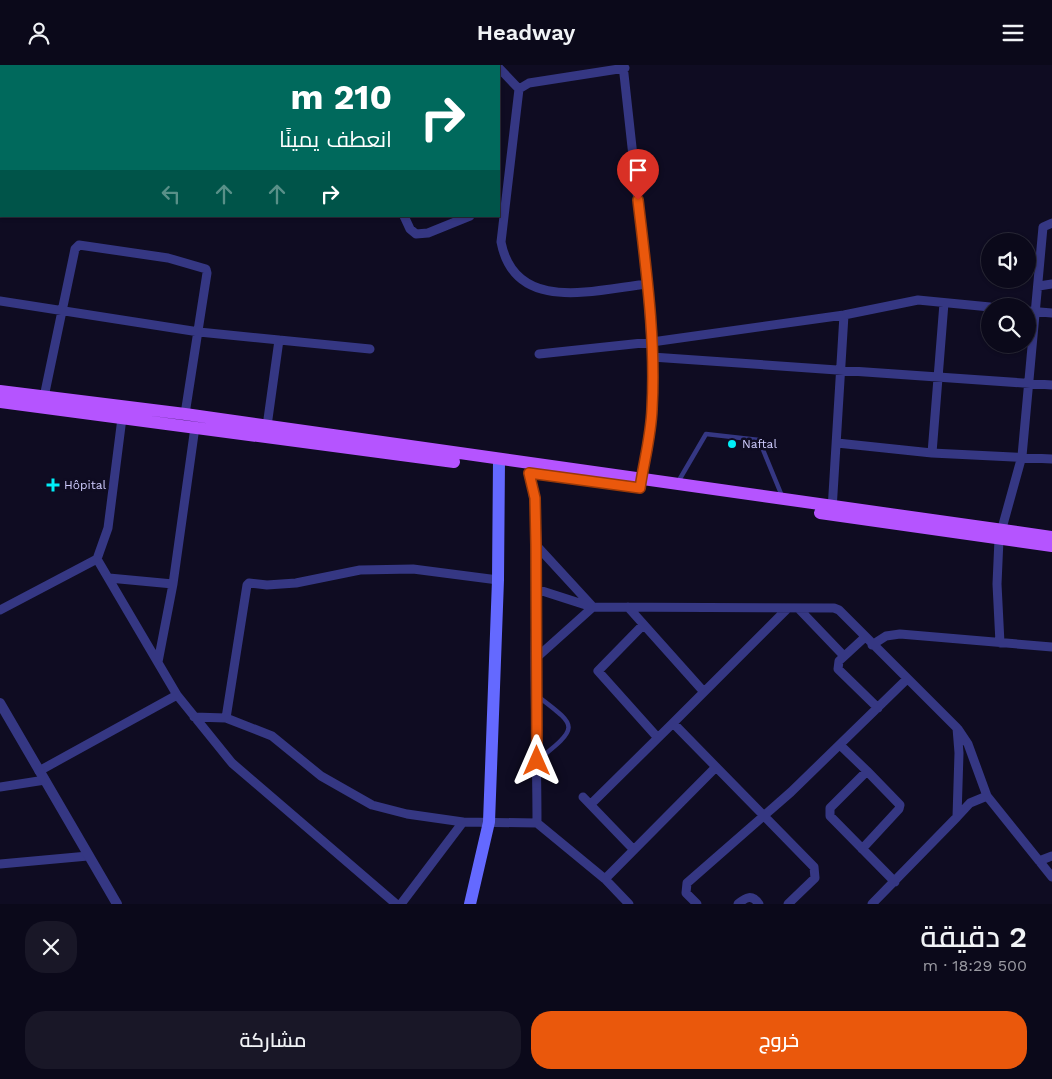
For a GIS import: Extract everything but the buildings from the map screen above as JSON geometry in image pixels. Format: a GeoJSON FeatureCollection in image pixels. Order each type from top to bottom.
{"type":"FeatureCollection","features":[{"type":"Feature","properties":{"kind":"main road"},"geometry":{"type":"LineString","coordinates":[[0,391],[267,426],[499,464],[529,473],[640,484],[676,485],[783,499],[832,511]]}},
{"type":"Feature","properties":{"kind":"main road"},"geometry":{"type":"LineString","coordinates":[[0,402],[499,464],[1001,534],[1052,537]]}},
{"type":"Feature","properties":{"kind":"main road"},"geometry":{"type":"LineString","coordinates":[[470,904],[489,822],[498,580],[499,464]]}},
{"type":"Feature","properties":{"kind":"main road"},"geometry":{"type":"LineString","coordinates":[[1001,534],[1052,546]]}},
{"type":"Feature","properties":{"kind":"street"},"geometry":{"type":"LineString","coordinates":[[519,89],[529,83],[624,67],[652,342],[652,408],[648,449],[640,484]]}},
{"type":"Feature","properties":{"kind":"street"},"geometry":{"type":"LineString","coordinates":[[500,69],[519,89]]}},
{"type":"Feature","properties":{"kind":"street"},"geometry":{"type":"LineString","coordinates":[[519,89],[502,213],[501,241],[504,259],[518,278],[545,292],[578,292],[647,284]]}},
{"type":"Feature","properties":{"kind":"street"},"geometry":{"type":"LineString","coordinates":[[404,217],[410,229],[416,234],[428,233],[468,217]]}},
{"type":"Feature","properties":{"kind":"street"},"geometry":{"type":"LineString","coordinates":[[1035,298],[1039,286],[1043,227],[1052,223]]}},
{"type":"Feature","properties":{"kind":"street"},"geometry":{"type":"LineString","coordinates":[[44,397],[76,247],[168,258],[206,269],[207,273],[200,332],[185,414]]}},
{"type":"Feature","properties":{"kind":"street"},"geometry":{"type":"LineString","coordinates":[[1039,286],[1052,284]]}},
{"type":"Feature","properties":{"kind":"street"},"geometry":{"type":"LineString","coordinates":[[539,354],[652,342],[844,315],[918,300],[981,306]]}},
{"type":"Feature","properties":{"kind":"street"},"geometry":{"type":"LineString","coordinates":[[0,301],[200,332],[370,349]]}},
{"type":"Feature","properties":{"kind":"street"},"geometry":{"type":"LineString","coordinates":[[932,453],[944,303]]}},
{"type":"Feature","properties":{"kind":"street"},"geometry":{"type":"LineString","coordinates":[[1036,311],[1052,313]]}},
{"type":"Feature","properties":{"kind":"street"},"geometry":{"type":"LineString","coordinates":[[832,511],[844,315]]}},
{"type":"Feature","properties":{"kind":"street"},"geometry":{"type":"LineString","coordinates":[[267,426],[278,341]]}},
{"type":"Feature","properties":{"kind":"street"},"geometry":{"type":"LineString","coordinates":[[1000,643],[996,584],[1001,534],[1022,456],[1029,353]]}},
{"type":"Feature","properties":{"kind":"street"},"geometry":{"type":"LineString","coordinates":[[652,357],[1052,385]]}},
{"type":"Feature","properties":{"kind":"street"},"geometry":{"type":"LineString","coordinates":[[0,610],[97,559],[108,528],[122,418]]}},
{"type":"Feature","properties":{"kind":"street"},"geometry":{"type":"LineString","coordinates":[[158,662],[173,584],[195,427]]}},
{"type":"Feature","properties":{"kind":"street"},"geometry":{"type":"LineString","coordinates":[[837,443],[932,453],[1052,459]]}},
{"type":"Feature","properties":{"kind":"street"},"geometry":{"type":"LineString","coordinates":[[529,473],[535,498],[538,823]]}},
{"type":"Feature","properties":{"kind":"street"},"geometry":{"type":"LineString","coordinates":[[536,545],[593,607]]}},
{"type":"Feature","properties":{"kind":"street"},"geometry":{"type":"LineString","coordinates":[[97,559],[177,695],[232,763],[396,904]]}},
{"type":"Feature","properties":{"kind":"street"},"geometry":{"type":"LineString","coordinates":[[226,719],[247,585],[250,583],[267,585],[296,583],[360,570],[414,569],[498,580]]}},
{"type":"Feature","properties":{"kind":"street"},"geometry":{"type":"LineString","coordinates":[[109,579],[173,584]]}},
{"type":"Feature","properties":{"kind":"street"},"geometry":{"type":"LineString","coordinates":[[536,589],[593,607],[839,610],[864,638],[957,728],[968,744],[987,796],[1052,877]]}},
{"type":"Feature","properties":{"kind":"street"},"geometry":{"type":"LineString","coordinates":[[535,659],[593,607]]}},
{"type":"Feature","properties":{"kind":"street"},"geometry":{"type":"LineString","coordinates":[[628,607],[704,692]]}},
{"type":"Feature","properties":{"kind":"street"},"geometry":{"type":"LineString","coordinates":[[591,804],[788,608]]}},
{"type":"Feature","properties":{"kind":"street"},"geometry":{"type":"LineString","coordinates":[[798,608],[844,656]]}},
{"type":"Feature","properties":{"kind":"street"},"geometry":{"type":"LineString","coordinates":[[643,625],[598,671],[658,738]]}},
{"type":"Feature","properties":{"kind":"street"},"geometry":{"type":"LineString","coordinates":[[872,645],[886,636],[900,634],[1052,647]]}},
{"type":"Feature","properties":{"kind":"street"},"geometry":{"type":"LineString","coordinates":[[864,638],[839,661],[838,669],[878,708]]}},
{"type":"Feature","properties":{"kind":"street"},"geometry":{"type":"LineString","coordinates":[[697,904],[686,893],[687,883],[764,816],[907,679]]}},
{"type":"Feature","properties":{"kind":"street"},"geometry":{"type":"LineString","coordinates":[[0,787],[42,776],[177,695]]}},
{"type":"Feature","properties":{"kind":"street"},"geometry":{"type":"LineString","coordinates":[[2,708],[117,904]]}},
{"type":"Feature","properties":{"kind":"street"},"geometry":{"type":"LineString","coordinates":[[194,717],[226,719],[272,736],[321,775],[372,805],[407,814],[463,822],[538,823],[605,879],[629,904]]}},
{"type":"Feature","properties":{"kind":"street"},"geometry":{"type":"LineString","coordinates":[[673,723],[814,867],[816,872],[815,878],[788,904]]}},
{"type":"Feature","properties":{"kind":"street"},"geometry":{"type":"LineString","coordinates":[[957,728],[959,753],[957,817]]}},
{"type":"Feature","properties":{"kind":"street"},"geometry":{"type":"LineString","coordinates":[[840,745],[900,805],[899,809],[862,849]]}},
{"type":"Feature","properties":{"kind":"street"},"geometry":{"type":"LineString","coordinates":[[605,879],[716,767]]}},
{"type":"Feature","properties":{"kind":"street"},"geometry":{"type":"LineString","coordinates":[[866,771],[829,812],[830,817],[895,882]]}},
{"type":"Feature","properties":{"kind":"street"},"geometry":{"type":"LineString","coordinates":[[872,904],[970,803],[987,796]]}},
{"type":"Feature","properties":{"kind":"street"},"geometry":{"type":"LineString","coordinates":[[583,797],[634,849]]}},
{"type":"Feature","properties":{"kind":"street"},"geometry":{"type":"LineString","coordinates":[[402,904],[463,822]]}},
{"type":"Feature","properties":{"kind":"street"},"geometry":{"type":"LineString","coordinates":[[0,864],[88,856]]}},
{"type":"Feature","properties":{"kind":"street"},"geometry":{"type":"LineString","coordinates":[[1039,861],[1052,856]]}},
{"type":"Feature","properties":{"kind":"street"},"geometry":{"type":"LineString","coordinates":[[738,904],[746,897],[751,897],[755,898],[759,904]]}},
{"type":"Feature","properties":{"kind":"lane"},"geometry":{"type":"LineString","coordinates":[[676,485],[706,434],[759,440],[783,499]]}},
{"type":"Feature","properties":{"kind":"lane"},"geometry":{"type":"LineString","coordinates":[[536,695],[566,717],[570,724],[569,732],[564,739],[537,761]]}},
{"type":"Feature","properties":{"kind":"place","name":"Naftal"},"geometry":{"type":"Point","coordinates":[732,444]}},
{"type":"Feature","properties":{"kind":"place","name":"Hôpital"},"geometry":{"type":"Point","coordinates":[53,485]}},
{"type":"Feature","properties":{"kind":"route"},"geometry":{"type":"LineString","coordinates":[[537,761],[535,498],[529,473],[640,488],[648,449],[652,408],[652,357],[647,284],[638,200]]}}]}
